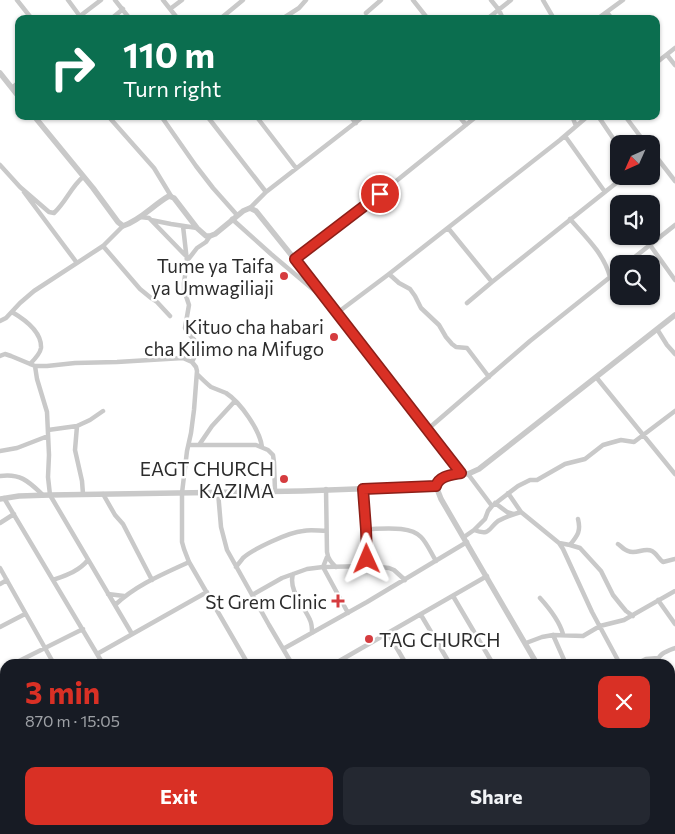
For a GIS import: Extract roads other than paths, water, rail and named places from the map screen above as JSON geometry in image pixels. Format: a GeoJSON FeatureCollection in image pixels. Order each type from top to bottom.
{"type":"FeatureCollection","features":[{"type":"Feature","properties":{"kind":"street"},"geometry":{"type":"LineString","coordinates":[[17,0],[29,15]]}},
{"type":"Feature","properties":{"kind":"street"},"geometry":{"type":"LineString","coordinates":[[68,0],[79,15]]}},
{"type":"Feature","properties":{"kind":"street"},"geometry":{"type":"LineString","coordinates":[[83,15],[101,0]]}},
{"type":"Feature","properties":{"kind":"street"},"geometry":{"type":"LineString","coordinates":[[115,0],[127,15]]}},
{"type":"Feature","properties":{"kind":"street"},"geometry":{"type":"LineString","coordinates":[[163,0],[175,15]]}},
{"type":"Feature","properties":{"kind":"street"},"geometry":{"type":"LineString","coordinates":[[170,9],[182,0]]}},
{"type":"Feature","properties":{"kind":"street"},"geometry":{"type":"LineString","coordinates":[[227,15],[243,0]]}},
{"type":"Feature","properties":{"kind":"street"},"geometry":{"type":"LineString","coordinates":[[288,15],[306,0]]}},
{"type":"Feature","properties":{"kind":"street"},"geometry":{"type":"LineString","coordinates":[[366,13],[381,0]]}},
{"type":"Feature","properties":{"kind":"street"},"geometry":{"type":"LineString","coordinates":[[413,0],[425,15]]}},
{"type":"Feature","properties":{"kind":"street"},"geometry":{"type":"LineString","coordinates":[[491,0],[501,15]]}},
{"type":"Feature","properties":{"kind":"street"},"geometry":{"type":"LineString","coordinates":[[492,15],[510,0]]}},
{"type":"Feature","properties":{"kind":"street"},"geometry":{"type":"LineString","coordinates":[[543,0],[552,15]]}},
{"type":"Feature","properties":{"kind":"street"},"geometry":{"type":"LineString","coordinates":[[603,15],[623,0]]}},
{"type":"Feature","properties":{"kind":"street"},"geometry":{"type":"LineString","coordinates":[[115,15],[122,9]]}},
{"type":"Feature","properties":{"kind":"street"},"geometry":{"type":"LineString","coordinates":[[660,60],[675,48]]}},
{"type":"Feature","properties":{"kind":"street"},"geometry":{"type":"LineString","coordinates":[[667,55],[675,65]]}},
{"type":"Feature","properties":{"kind":"street"},"geometry":{"type":"LineString","coordinates":[[0,73],[15,92]]}},
{"type":"Feature","properties":{"kind":"street"},"geometry":{"type":"LineString","coordinates":[[37,120],[112,216],[123,226]]}},
{"type":"Feature","properties":{"kind":"street"},"geometry":{"type":"LineString","coordinates":[[112,120],[154,168],[172,196],[197,228],[206,236],[210,236]]}},
{"type":"Feature","properties":{"kind":"street"},"geometry":{"type":"LineString","coordinates":[[164,120],[235,217],[286,267],[329,302]]}},
{"type":"Feature","properties":{"kind":"street"},"geometry":{"type":"LineString","coordinates":[[211,120],[266,192]]}},
{"type":"Feature","properties":{"kind":"street"},"geometry":{"type":"LineString","coordinates":[[259,120],[296,168]]}},
{"type":"Feature","properties":{"kind":"street"},"geometry":{"type":"LineString","coordinates":[[186,258],[206,242],[210,236],[243,211],[250,208],[266,192],[359,120]]}},
{"type":"Feature","properties":{"kind":"street"},"geometry":{"type":"LineString","coordinates":[[462,120],[466,125]]}},
{"type":"Feature","properties":{"kind":"street"},"geometry":{"type":"LineString","coordinates":[[295,259],[472,120]]}},
{"type":"Feature","properties":{"kind":"street"},"geometry":{"type":"LineString","coordinates":[[574,120],[576,126]]}},
{"type":"Feature","properties":{"kind":"street"},"geometry":{"type":"LineString","coordinates":[[336,313],[448,228],[583,120]]}},
{"type":"Feature","properties":{"kind":"street"},"geometry":{"type":"LineString","coordinates":[[601,120],[611,135]]}},
{"type":"Feature","properties":{"kind":"street"},"geometry":{"type":"LineString","coordinates":[[628,120],[639,135]]}},
{"type":"Feature","properties":{"kind":"street"},"geometry":{"type":"LineString","coordinates":[[564,136],[605,192]]}},
{"type":"Feature","properties":{"kind":"street"},"geometry":{"type":"LineString","coordinates":[[660,162],[675,181]]}},
{"type":"Feature","properties":{"kind":"street"},"geometry":{"type":"LineString","coordinates":[[0,165],[20,187],[77,263]]}},
{"type":"Feature","properties":{"kind":"street"},"geometry":{"type":"LineString","coordinates":[[46,222],[67,198],[74,185],[83,177]]}},
{"type":"Feature","properties":{"kind":"street"},"geometry":{"type":"LineString","coordinates":[[468,303],[614,185]]}},
{"type":"Feature","properties":{"kind":"street"},"geometry":{"type":"LineString","coordinates":[[20,187],[50,212],[54,213]]}},
{"type":"Feature","properties":{"kind":"street"},"geometry":{"type":"LineString","coordinates":[[0,321],[6,318],[34,291],[103,246],[123,226],[140,217],[162,200],[172,196]]}},
{"type":"Feature","properties":{"kind":"street"},"geometry":{"type":"LineString","coordinates":[[250,208],[256,211],[295,259],[465,474],[494,504],[513,514]]}},
{"type":"Feature","properties":{"kind":"street"},"geometry":{"type":"LineString","coordinates":[[140,217],[197,228]]}},
{"type":"Feature","properties":{"kind":"street"},"geometry":{"type":"LineString","coordinates":[[428,429],[530,341],[610,278],[608,270],[595,249],[570,219]]}},
{"type":"Feature","properties":{"kind":"street"},"geometry":{"type":"LineString","coordinates":[[151,220],[186,258]]}},
{"type":"Feature","properties":{"kind":"street"},"geometry":{"type":"LineString","coordinates":[[660,237],[675,225]]}},
{"type":"Feature","properties":{"kind":"street"},"geometry":{"type":"LineString","coordinates":[[183,226],[186,258],[184,290],[189,305],[185,328],[199,347],[192,362]]}},
{"type":"Feature","properties":{"kind":"street"},"geometry":{"type":"LineString","coordinates":[[448,228],[492,282]]}},
{"type":"Feature","properties":{"kind":"street"},"geometry":{"type":"LineString","coordinates":[[637,255],[650,245],[675,280]]}},
{"type":"Feature","properties":{"kind":"street"},"geometry":{"type":"LineString","coordinates":[[103,246],[140,289],[157,302],[170,316]]}},
{"type":"Feature","properties":{"kind":"street"},"geometry":{"type":"LineString","coordinates":[[389,274],[399,283],[410,289],[421,308],[439,325],[450,342],[456,347],[467,348],[489,377]]}},
{"type":"Feature","properties":{"kind":"street"},"geometry":{"type":"LineString","coordinates":[[12,312],[30,325],[39,339],[41,348],[33,365],[47,412],[50,495],[132,634]]}},
{"type":"Feature","properties":{"kind":"street"},"geometry":{"type":"LineString","coordinates":[[534,659],[441,499],[436,486],[438,480],[480,469],[675,315]]}},
{"type":"Feature","properties":{"kind":"street"},"geometry":{"type":"LineString","coordinates":[[657,329],[675,354]]}},
{"type":"Feature","properties":{"kind":"street"},"geometry":{"type":"LineString","coordinates":[[0,356],[6,354],[33,365],[47,366],[168,358],[183,358],[192,362],[197,374],[194,410],[182,493],[182,542],[186,555],[245,659]]}},
{"type":"Feature","properties":{"kind":"street"},"geometry":{"type":"LineString","coordinates":[[197,374],[210,386],[226,393],[235,401],[255,426],[261,438],[262,447]]}},
{"type":"Feature","properties":{"kind":"street"},"geometry":{"type":"LineString","coordinates":[[596,377],[675,474]]}},
{"type":"Feature","properties":{"kind":"street"},"geometry":{"type":"LineString","coordinates":[[199,445],[223,413],[235,401]]}},
{"type":"Feature","properties":{"kind":"street"},"geometry":{"type":"LineString","coordinates":[[48,430],[77,426],[104,411]]}},
{"type":"Feature","properties":{"kind":"street"},"geometry":{"type":"LineString","coordinates":[[283,649],[436,561],[465,540],[485,519],[488,511],[494,504],[529,480],[538,480],[565,464],[585,459],[604,446],[620,440],[634,442],[675,411]]}},
{"type":"Feature","properties":{"kind":"street"},"geometry":{"type":"LineString","coordinates":[[77,426],[75,450],[84,494]]}},
{"type":"Feature","properties":{"kind":"street"},"geometry":{"type":"LineString","coordinates":[[0,451],[17,448],[48,436]]}},
{"type":"Feature","properties":{"kind":"street"},"geometry":{"type":"LineString","coordinates":[[188,445],[249,445],[268,450],[274,462],[275,491]]}},
{"type":"Feature","properties":{"kind":"street"},"geometry":{"type":"LineString","coordinates":[[0,476],[8,475],[22,478],[42,495]]}},
{"type":"Feature","properties":{"kind":"street"},"geometry":{"type":"LineString","coordinates":[[1,498],[42,495],[436,486]]}},
{"type":"Feature","properties":{"kind":"street"},"geometry":{"type":"LineString","coordinates":[[326,489],[327,557],[324,567],[348,613]]}},
{"type":"Feature","properties":{"kind":"street"},"geometry":{"type":"LineString","coordinates":[[363,489],[367,566]]}},
{"type":"Feature","properties":{"kind":"street"},"geometry":{"type":"LineString","coordinates":[[218,492],[224,539],[232,559],[289,659]]}},
{"type":"Feature","properties":{"kind":"street"},"geometry":{"type":"LineString","coordinates":[[508,493],[521,512],[559,543],[563,549],[617,659]]}},
{"type":"Feature","properties":{"kind":"street"},"geometry":{"type":"LineString","coordinates":[[104,494],[152,580]]}},
{"type":"Feature","properties":{"kind":"street"},"geometry":{"type":"LineString","coordinates":[[1,498],[14,514],[100,659]]}},
{"type":"Feature","properties":{"kind":"street"},"geometry":{"type":"LineString","coordinates":[[474,530],[486,532],[492,529],[498,521],[521,512]]}},
{"type":"Feature","properties":{"kind":"street"},"geometry":{"type":"LineString","coordinates":[[0,523],[14,514]]}},
{"type":"Feature","properties":{"kind":"street"},"geometry":{"type":"LineString","coordinates":[[570,545],[578,534],[580,527],[578,519]]}},
{"type":"Feature","properties":{"kind":"street"},"geometry":{"type":"LineString","coordinates":[[366,529],[405,529],[413,531],[422,538],[436,561]]}},
{"type":"Feature","properties":{"kind":"street"},"geometry":{"type":"LineString","coordinates":[[236,567],[244,558],[270,542],[295,532],[306,530],[326,531]]}},
{"type":"Feature","properties":{"kind":"street"},"geometry":{"type":"LineString","coordinates":[[559,543],[580,548],[600,571],[621,605],[633,616]]}},
{"type":"Feature","properties":{"kind":"street"},"geometry":{"type":"LineString","coordinates":[[618,544],[628,552],[636,553],[647,550],[653,552],[664,562],[675,559]]}},
{"type":"Feature","properties":{"kind":"street"},"geometry":{"type":"LineString","coordinates":[[178,567],[186,555]]}},
{"type":"Feature","properties":{"kind":"street"},"geometry":{"type":"LineString","coordinates":[[327,557],[336,567]]}},
{"type":"Feature","properties":{"kind":"street"},"geometry":{"type":"LineString","coordinates":[[232,559],[244,558]]}},
{"type":"Feature","properties":{"kind":"street"},"geometry":{"type":"LineString","coordinates":[[359,567],[367,559]]}},
{"type":"Feature","properties":{"kind":"street"},"geometry":{"type":"LineString","coordinates":[[53,580],[74,572],[88,560]]}},
{"type":"Feature","properties":{"kind":"street"},"geometry":{"type":"LineString","coordinates":[[115,604],[124,596],[152,580],[190,562]]}},
{"type":"Feature","properties":{"kind":"street"},"geometry":{"type":"LineString","coordinates":[[252,595],[282,578],[308,569],[324,567],[367,566],[389,568],[405,580]]}},
{"type":"Feature","properties":{"kind":"street"},"geometry":{"type":"LineString","coordinates":[[0,568],[24,614],[51,659]]}},
{"type":"Feature","properties":{"kind":"street"},"geometry":{"type":"LineString","coordinates":[[293,574],[293,588],[310,621],[312,632]]}},
{"type":"Feature","properties":{"kind":"street"},"geometry":{"type":"LineString","coordinates":[[343,659],[487,576]]}},
{"type":"Feature","properties":{"kind":"street"},"geometry":{"type":"LineString","coordinates":[[282,578],[293,588]]}},
{"type":"Feature","properties":{"kind":"street"},"geometry":{"type":"LineString","coordinates":[[0,584],[7,580]]}},
{"type":"Feature","properties":{"kind":"street"},"geometry":{"type":"LineString","coordinates":[[526,643],[553,635],[583,636],[600,626],[619,622],[633,616],[675,591]]}},
{"type":"Feature","properties":{"kind":"street"},"geometry":{"type":"LineString","coordinates":[[98,654],[207,592]]}},
{"type":"Feature","properties":{"kind":"street"},"geometry":{"type":"LineString","coordinates":[[108,594],[124,596]]}},
{"type":"Feature","properties":{"kind":"street"},"geometry":{"type":"LineString","coordinates":[[453,596],[490,659]]}},
{"type":"Feature","properties":{"kind":"street"},"geometry":{"type":"LineString","coordinates":[[540,598],[552,612],[563,634]]}},
{"type":"Feature","properties":{"kind":"street"},"geometry":{"type":"LineString","coordinates":[[658,600],[675,624]]}},
{"type":"Feature","properties":{"kind":"street"},"geometry":{"type":"LineString","coordinates":[[0,628],[24,614]]}},
{"type":"Feature","properties":{"kind":"street"},"geometry":{"type":"LineString","coordinates":[[421,615],[447,659]]}},
{"type":"Feature","properties":{"kind":"street"},"geometry":{"type":"LineString","coordinates":[[310,621],[323,627]]}},
{"type":"Feature","properties":{"kind":"street"},"geometry":{"type":"LineString","coordinates":[[24,659],[83,629]]}},
{"type":"Feature","properties":{"kind":"street"},"geometry":{"type":"LineString","coordinates":[[388,633],[403,659]]}},
{"type":"Feature","properties":{"kind":"street"},"geometry":{"type":"LineString","coordinates":[[553,635],[564,659]]}},
{"type":"Feature","properties":{"kind":"street"},"geometry":{"type":"LineString","coordinates":[[646,659],[658,658],[663,653],[675,648]]}},
{"type":"Feature","properties":{"kind":"place","name":"Tume ya Taifa ya Umwagiliaji"},"geometry":{"type":"Point","coordinates":[284,276]}},
{"type":"Feature","properties":{"kind":"place","name":"Kituo cha habari cha Kilimo na Mifugo"},"geometry":{"type":"Point","coordinates":[334,337]}},
{"type":"Feature","properties":{"kind":"place","name":"EAGT CHURCH KAZIMA"},"geometry":{"type":"Point","coordinates":[284,479]}},
{"type":"Feature","properties":{"kind":"place","name":"St Grem Clinic"},"geometry":{"type":"Point","coordinates":[338,601]}},
{"type":"Feature","properties":{"kind":"place","name":"TAG CHURCH"},"geometry":{"type":"Point","coordinates":[369,639]}}]}
